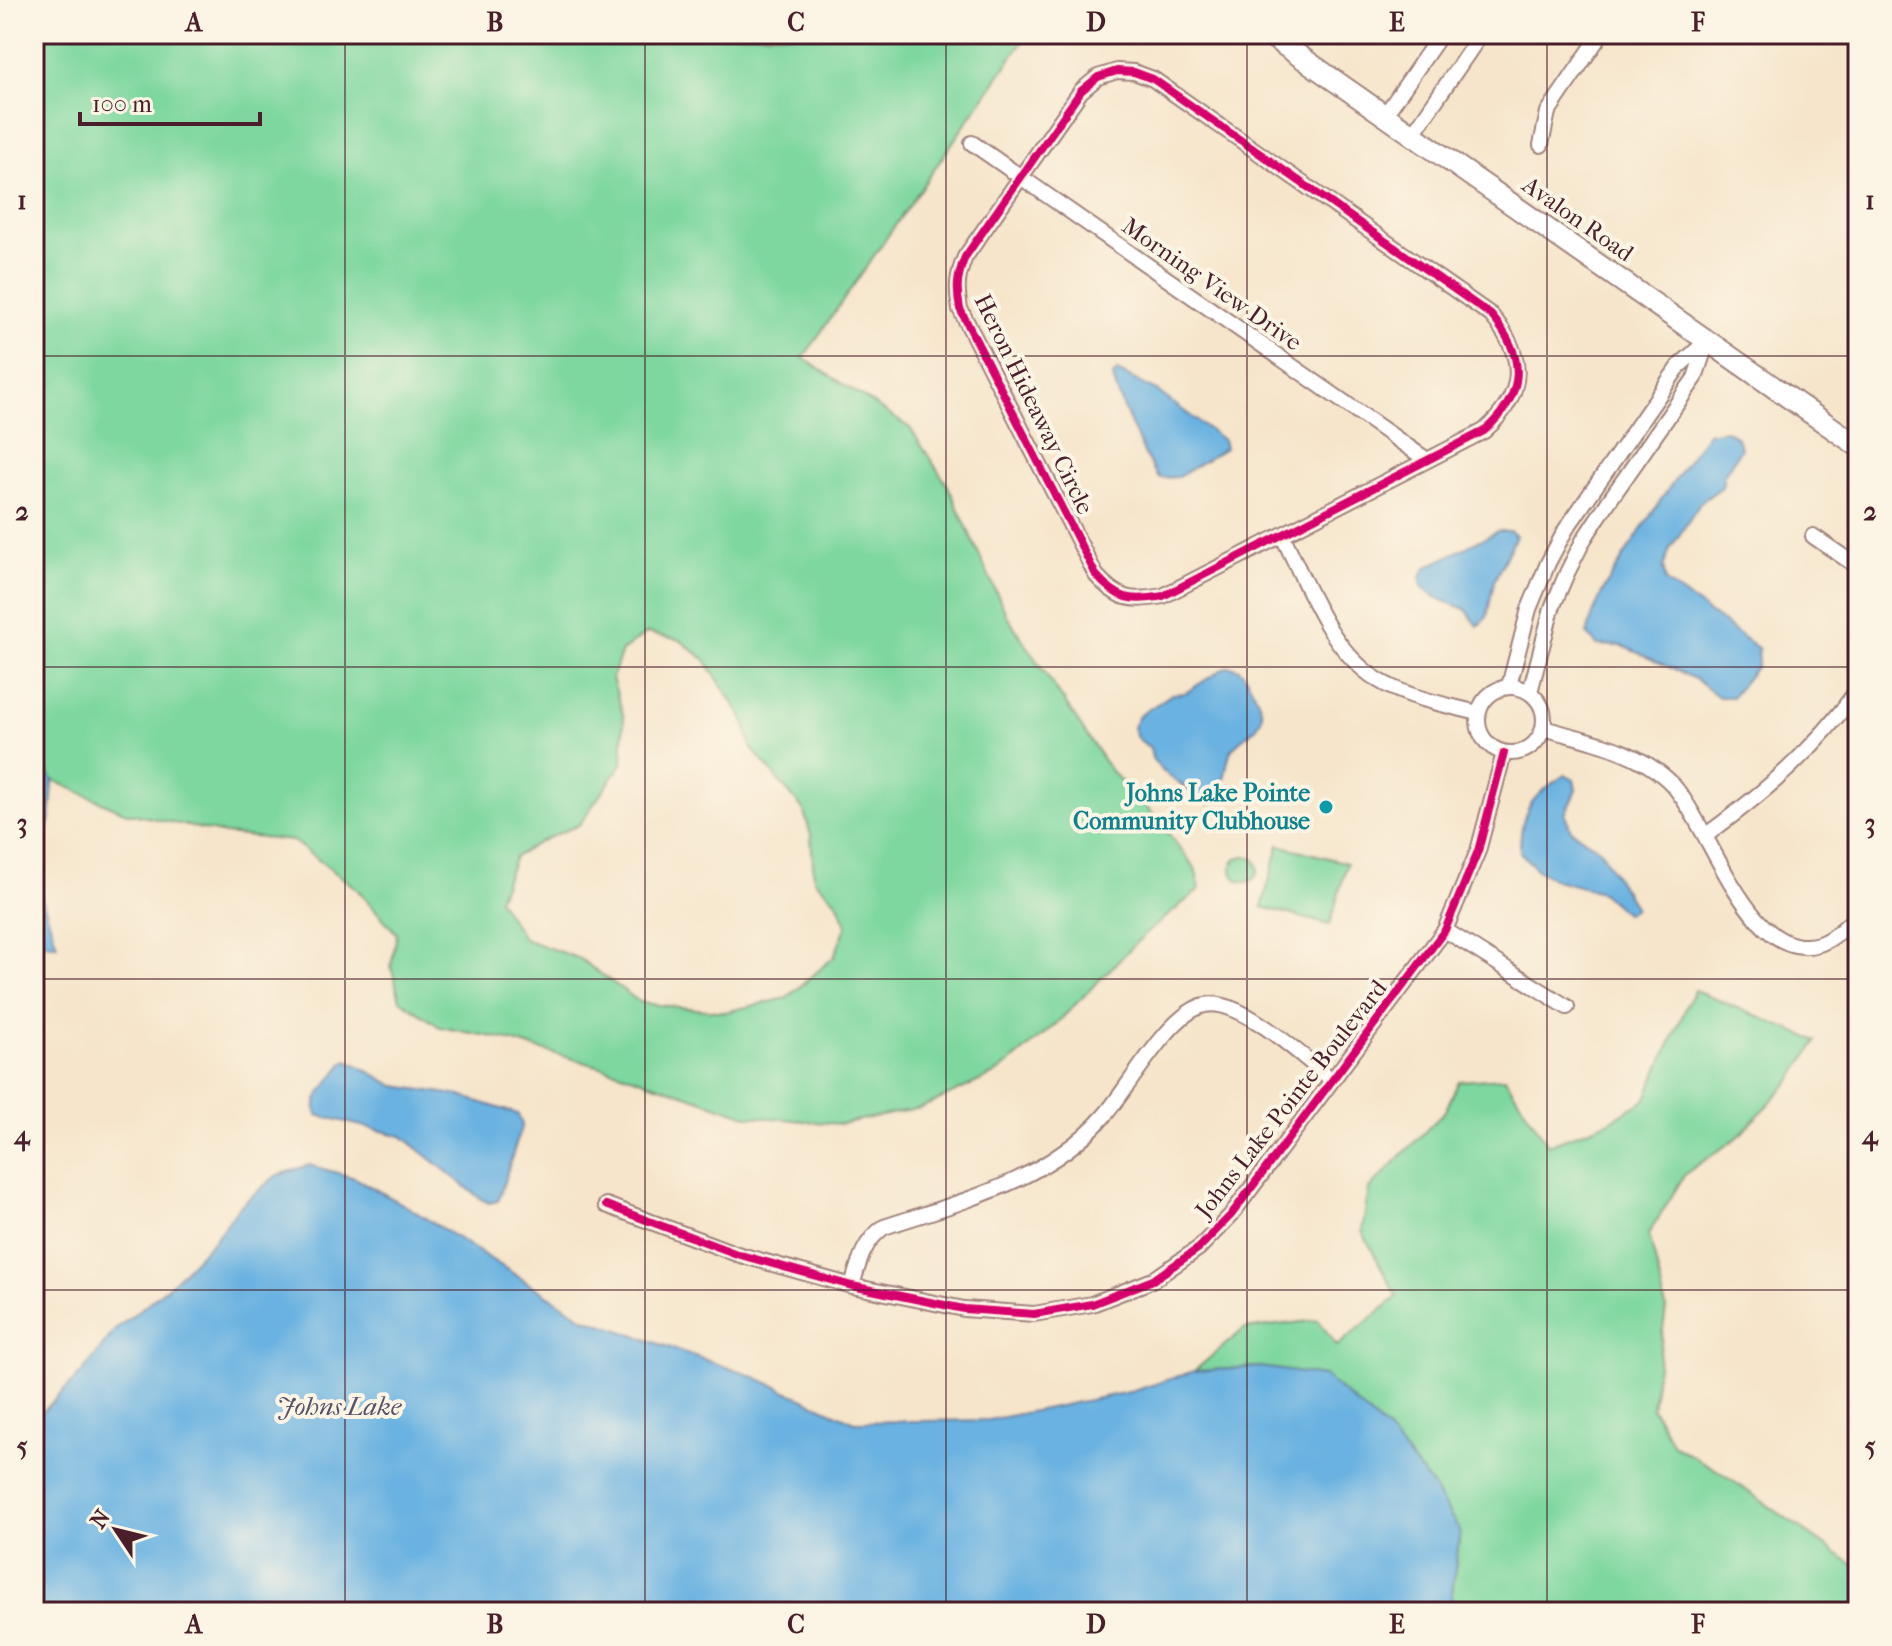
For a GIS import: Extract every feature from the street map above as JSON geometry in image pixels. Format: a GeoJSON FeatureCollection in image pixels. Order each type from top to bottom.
{"type":"FeatureCollection","features":[{"type":"Feature","properties":{"kind":"main road","name":"Avalon Road"},"geometry":{"type":"LineString","coordinates":[[1268,34],[1858,446]]}},
{"type":"Feature","properties":{"kind":"street"},"geometry":{"type":"LineString","coordinates":[[1385,115],[1441,34]]}},
{"type":"Feature","properties":{"kind":"street"},"geometry":{"type":"LineString","coordinates":[[1412,135],[1481,34]]}},
{"type":"Feature","properties":{"kind":"street"},"geometry":{"type":"LineString","coordinates":[[1541,145],[1548,112],[1601,34]]}},
{"type":"Feature","properties":{"kind":"street","name":"Heron Hideaway Circle"},"geometry":{"type":"LineString","coordinates":[[1117,71],[1134,72],[1153,79],[1491,315],[1506,331],[1515,351],[1518,372],[1514,394],[1502,416],[1484,431],[1163,596],[1142,600],[1123,597],[1109,589],[1096,575],[960,309],[956,291],[958,273],[965,257],[1021,177],[1081,91],[1098,77],[1117,71]]}},
{"type":"Feature","properties":{"kind":"street","name":"Morning View Drive"},"geometry":{"type":"LineString","coordinates":[[972,143],[1427,460]]}},
{"type":"Feature","properties":{"kind":"street"},"geometry":{"type":"LineString","coordinates":[[1509,686],[1529,609],[1548,563],[1592,489],[1679,366],[1707,341]]}},
{"type":"Feature","properties":{"kind":"street"},"geometry":{"type":"LineString","coordinates":[[1530,692],[1552,608],[1584,539],[1695,378],[1707,341]]}},
{"type":"Feature","properties":{"kind":"street"},"geometry":{"type":"LineString","coordinates":[[1592,489],[1609,501]]}},
{"type":"Feature","properties":{"kind":"street"},"geometry":{"type":"LineString","coordinates":[[1282,535],[1329,627],[1361,668],[1382,683],[1404,693],[1478,713]]}},
{"type":"Feature","properties":{"kind":"street"},"geometry":{"type":"LineString","coordinates":[[1813,536],[1858,567]]}},
{"type":"Feature","properties":{"kind":"street"},"geometry":{"type":"LineString","coordinates":[[1509,686],[1530,692],[1540,702],[1544,714],[1544,728],[1532,747],[1519,753],[1504,753],[1491,747],[1479,729],[1478,713],[1485,699],[1496,690],[1509,686]]}},
{"type":"Feature","properties":{"kind":"street"},"geometry":{"type":"LineString","coordinates":[[1705,836],[1773,784],[1805,753],[1858,689]]}},
{"type":"Feature","properties":{"kind":"street"},"geometry":{"type":"LineString","coordinates":[[1544,728],[1617,749],[1647,763],[1669,781],[1686,802],[1755,921],[1773,937],[1794,946],[1818,944],[1838,933],[1858,915]]}},
{"type":"Feature","properties":{"kind":"street","name":"Johns Lake Pointe Boulevard"},"geometry":{"type":"LineString","coordinates":[[606,1205],[737,1254],[852,1286],[964,1309],[1034,1314],[1092,1304],[1153,1280],[1199,1248],[1231,1215],[1445,930],[1478,851],[1504,753]]}},
{"type":"Feature","properties":{"kind":"street"},"geometry":{"type":"LineString","coordinates":[[1445,930],[1567,1007]]}},
{"type":"Feature","properties":{"kind":"street"},"geometry":{"type":"LineString","coordinates":[[852,1286],[870,1237],[884,1227],[1006,1186],[1039,1169],[1076,1143],[1104,1116],[1172,1026],[1189,1012],[1205,1005],[1226,1005],[1244,1012],[1332,1080]]}},
{"type":"Feature","properties":{"kind":"green space"},"geometry":{"type":"Polygon","coordinates":[[[34,34],[1028,34],[803,358],[910,428],[948,486],[1007,616],[1111,771],[1155,816],[1195,868],[1200,889],[1142,937],[1056,1024],[999,1072],[921,1108],[840,1124],[747,1116],[622,1073],[504,1039],[440,1027],[400,1000],[391,966],[397,934],[356,888],[293,841],[225,834],[124,812],[53,780],[34,754],[34,34]],[[647,633],[622,651],[612,678],[624,718],[622,764],[579,825],[541,841],[515,857],[498,899],[524,939],[580,959],[641,1003],[725,1012],[787,998],[834,957],[847,925],[837,902],[814,879],[811,835],[803,809],[752,749],[743,718],[705,660],[680,640],[647,633]]]}},
{"type":"Feature","properties":{"kind":"green space"},"geometry":{"type":"Polygon","coordinates":[[[1279,845],[1347,863],[1330,925],[1262,907],[1279,845]]]}},
{"type":"Feature","properties":{"kind":"green space"},"geometry":{"type":"Polygon","coordinates":[[[1245,856],[1254,860],[1258,869],[1254,878],[1245,882],[1236,878],[1232,869],[1236,860],[1245,856]]]}},
{"type":"Feature","properties":{"kind":"green space"},"geometry":{"type":"Polygon","coordinates":[[[1694,990],[1817,1041],[1792,1079],[1738,1137],[1685,1174],[1649,1234],[1666,1308],[1652,1408],[1673,1445],[1717,1470],[1858,1568],[1858,1612],[1449,1612],[1460,1531],[1260,1367],[1194,1371],[1244,1329],[1318,1320],[1337,1346],[1397,1297],[1362,1231],[1369,1189],[1445,1111],[1459,1081],[1505,1078],[1548,1145],[1608,1122],[1645,1100],[1694,990]]]}},
{"type":"Feature","properties":{"kind":"water"},"geometry":{"type":"Polygon","coordinates":[[[1117,371],[1157,391],[1223,440],[1225,448],[1178,477],[1160,478],[1148,460],[1126,412],[1113,376],[1117,371]]]}},
{"type":"Feature","properties":{"kind":"water"},"geometry":{"type":"Polygon","coordinates":[[[1725,430],[1736,436],[1741,448],[1724,475],[1722,487],[1701,502],[1670,549],[1663,567],[1666,582],[1759,649],[1757,666],[1732,697],[1719,697],[1695,679],[1623,646],[1597,645],[1587,634],[1596,606],[1610,580],[1674,481],[1708,433],[1725,430]]]}},
{"type":"Feature","properties":{"kind":"water"},"geometry":{"type":"Polygon","coordinates":[[[1498,531],[1510,531],[1516,536],[1494,581],[1487,617],[1478,626],[1467,611],[1426,591],[1421,584],[1421,576],[1427,567],[1498,531]]]}},
{"type":"Feature","properties":{"kind":"water"},"geometry":{"type":"Polygon","coordinates":[[[1226,667],[1236,667],[1242,672],[1262,714],[1257,726],[1230,753],[1222,789],[1209,804],[1161,770],[1152,758],[1150,748],[1137,738],[1133,727],[1139,716],[1172,694],[1185,693],[1226,667]]]}},
{"type":"Feature","properties":{"kind":"water"},"geometry":{"type":"Polygon","coordinates":[[[34,754],[53,780],[51,812],[37,883],[57,945],[34,941],[34,754]]]}},
{"type":"Feature","properties":{"kind":"water"},"geometry":{"type":"Polygon","coordinates":[[[1565,775],[1574,780],[1576,790],[1565,814],[1571,830],[1600,850],[1635,908],[1626,914],[1601,892],[1556,880],[1537,870],[1520,852],[1522,825],[1530,806],[1536,797],[1565,775]]]}},
{"type":"Feature","properties":{"kind":"water"},"geometry":{"type":"Polygon","coordinates":[[[348,1060],[395,1086],[457,1095],[518,1114],[522,1125],[498,1201],[489,1203],[481,1199],[402,1136],[317,1115],[315,1108],[319,1095],[348,1060]]]}},
{"type":"Feature","properties":{"kind":"water","name":"Johns Lake"},"geometry":{"type":"Polygon","coordinates":[[[309,1165],[355,1178],[408,1207],[584,1318],[755,1377],[855,1422],[989,1420],[1134,1391],[1194,1371],[1260,1367],[1324,1376],[1386,1429],[1431,1484],[1460,1531],[1449,1612],[34,1612],[34,1420],[81,1374],[115,1330],[170,1285],[214,1240],[240,1206],[276,1176],[309,1165]]]}},
{"type":"Feature","properties":{"kind":"cycle path"},"geometry":{"type":"LineString","coordinates":[[1117,71],[1134,72],[1153,79],[1491,315],[1511,346],[1517,375],[1508,403],[1484,431],[1163,596],[1142,599],[1118,594],[1096,575],[960,309],[958,295],[965,257],[1081,91],[1098,77],[1117,71]]}},
{"type":"Feature","properties":{"kind":"cycle path"},"geometry":{"type":"LineString","coordinates":[[606,1205],[737,1254],[852,1286],[964,1309],[1034,1314],[1092,1304],[1153,1280],[1199,1248],[1231,1215],[1445,930],[1478,851],[1504,753]]}},
{"type":"Feature","properties":{"kind":"place","name":"Johns Lake Pointe Community Clubhouse"},"geometry":{"type":"Point","coordinates":[1326,807]}}]}
